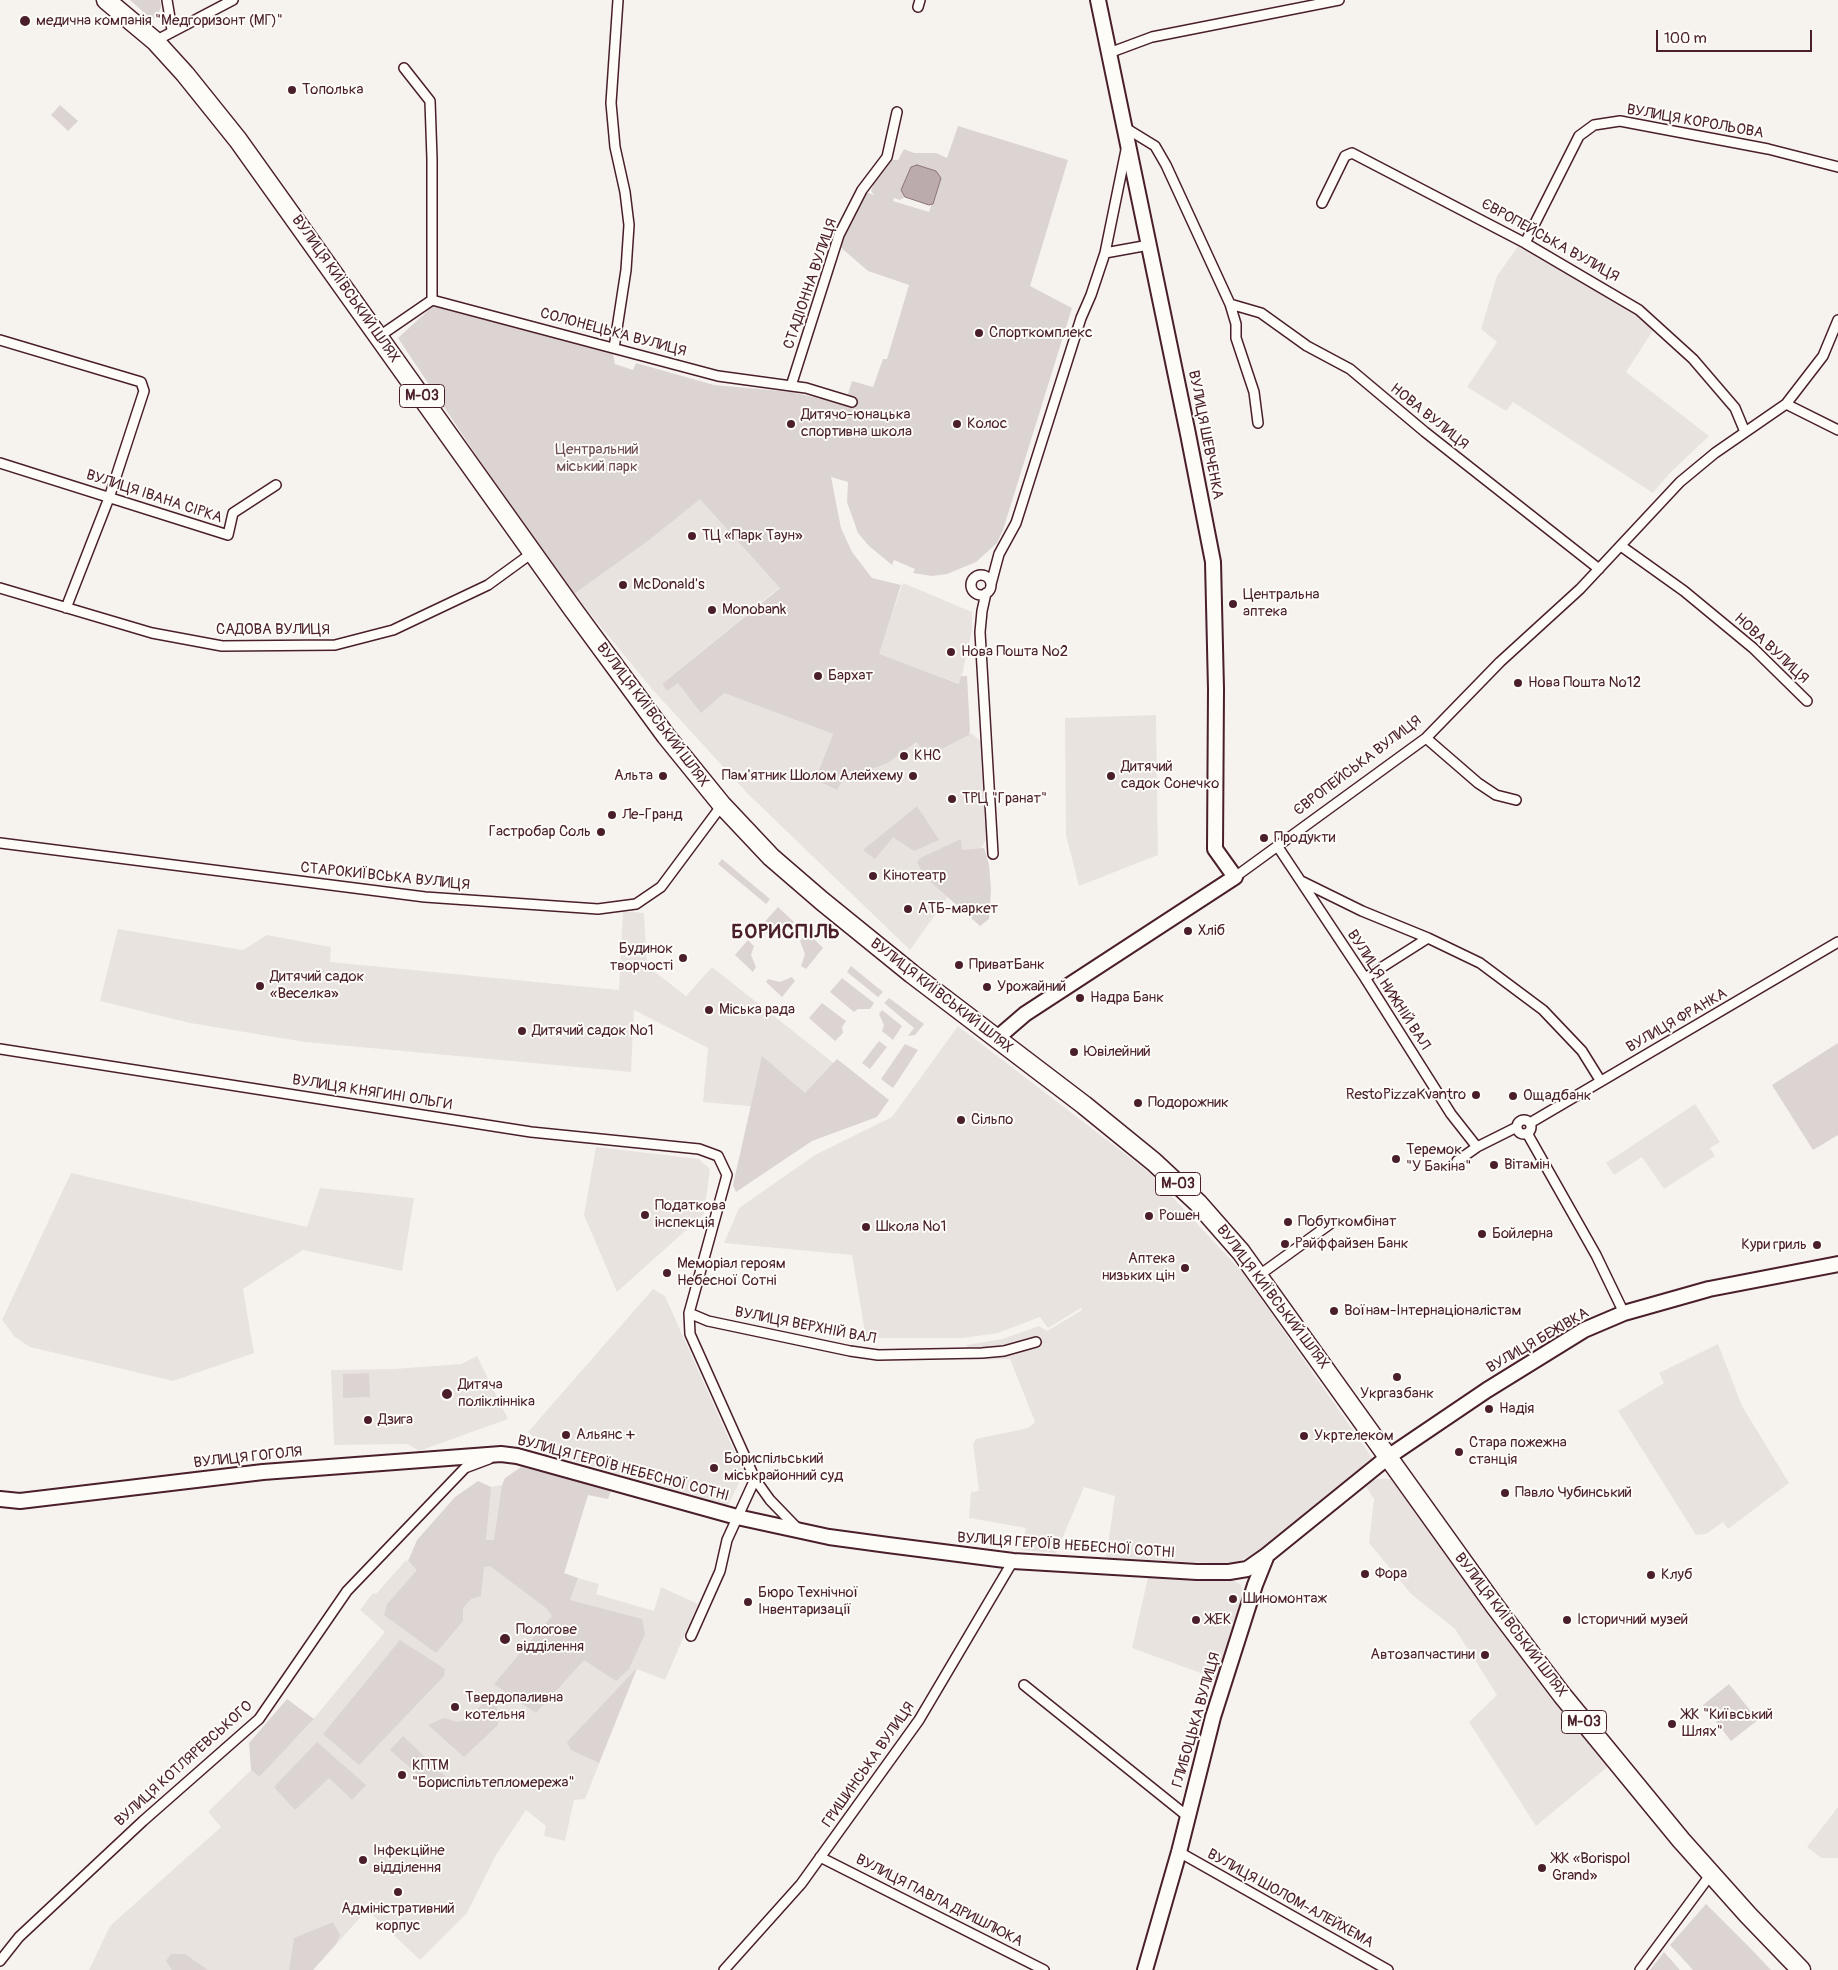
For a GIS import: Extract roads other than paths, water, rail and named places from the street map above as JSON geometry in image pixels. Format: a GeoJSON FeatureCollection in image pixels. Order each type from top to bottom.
{"type":"FeatureCollection","features":[{"type":"Feature","properties":{"kind":"highway","name":"ВУЛИЦЯ КИЇВСЬКИЙ ШЛЯХ"},"geometry":{"type":"LineString","coordinates":[[106,0],[155,41],[185,74],[243,147],[532,553],[666,736],[722,805],[771,857],[815,895],[912,974],[1154,1162],[1198,1203],[1258,1276],[1547,1675],[1611,1756],[1711,1874],[1802,1970]]}},
{"type":"Feature","properties":{"kind":"street"},"geometry":{"type":"LineString","coordinates":[[167,0],[172,30]]}},
{"type":"Feature","properties":{"kind":"street"},"geometry":{"type":"LineString","coordinates":[[155,41],[172,30],[233,0]]}},
{"type":"Feature","properties":{"kind":"street"},"geometry":{"type":"LineString","coordinates":[[614,348],[626,270],[629,225],[625,192],[615,148],[611,103],[618,0]]}},
{"type":"Feature","properties":{"kind":"street","name":"ВУЛИЦЯ ШЕВЧЕНКА"},"geometry":{"type":"LineString","coordinates":[[1098,0],[1213,562],[1216,689],[1215,849],[1236,877]]}},
{"type":"Feature","properties":{"kind":"street"},"geometry":{"type":"LineString","coordinates":[[1109,53],[1152,38],[1335,0]]}},
{"type":"Feature","properties":{"kind":"street"},"geometry":{"type":"LineString","coordinates":[[376,333],[384,333],[432,300],[430,101],[404,68]]}},
{"type":"Feature","properties":{"kind":"street","name":"СТАДІОННА ВУЛИЦЯ"},"geometry":{"type":"LineString","coordinates":[[791,386],[838,236],[862,190],[887,157],[897,112]]}},
{"type":"Feature","properties":{"kind":"street","name":"ВУЛИЦЯ КОРОЛЬОВА"},"geometry":{"type":"LineString","coordinates":[[1525,243],[1579,136],[1594,125],[1620,121],[1768,149],[1838,167]]}},
{"type":"Feature","properties":{"kind":"street"},"geometry":{"type":"LineString","coordinates":[[1124,127],[1155,146],[1230,304],[1236,324],[1236,338],[1254,392],[1258,423]]}},
{"type":"Feature","properties":{"kind":"street"},"geometry":{"type":"LineString","coordinates":[[993,854],[980,632],[982,611],[999,554],[1016,523],[1081,318],[1091,295],[1104,253],[1127,145]]}},
{"type":"Feature","properties":{"kind":"street","name":"ЄВРОПЕЙСЬКА ВУЛИЦЯ"},"geometry":{"type":"LineString","coordinates":[[1322,203],[1345,156],[1352,153],[1525,243],[1639,310],[1694,358],[1735,408],[1745,432]]}},
{"type":"Feature","properties":{"kind":"street"},"geometry":{"type":"LineString","coordinates":[[1104,253],[1149,244]]}},
{"type":"Feature","properties":{"kind":"street","name":"СОЛОНЕЦЬКА ВУЛИЦЯ"},"geometry":{"type":"LineString","coordinates":[[432,300],[718,376],[806,388],[852,402]]}},
{"type":"Feature","properties":{"kind":"street","name":"НОВА ВУЛИЦЯ"},"geometry":{"type":"LineString","coordinates":[[1230,304],[1261,313],[1307,346],[1350,369],[1425,432],[1599,569]]}},
{"type":"Feature","properties":{"kind":"street","name":"ЄВРОПЕЙСЬКА ВУЛИЦЯ"},"geometry":{"type":"LineString","coordinates":[[996,1039],[1025,1014],[1236,877],[1426,738],[1500,662],[1599,569],[1680,482],[1745,432],[1786,404],[1823,356],[1838,320]]}},
{"type":"Feature","properties":{"kind":"street"},"geometry":{"type":"LineString","coordinates":[[0,340],[141,382],[144,391],[109,498],[66,608]]}},
{"type":"Feature","properties":{"kind":"street"},"geometry":{"type":"LineString","coordinates":[[1786,404],[1838,430]]}},
{"type":"Feature","properties":{"kind":"street","name":"ВУЛИЦЯ ІВАНА СІРКА"},"geometry":{"type":"LineString","coordinates":[[0,464],[228,535],[233,513],[276,484]]}},
{"type":"Feature","properties":{"kind":"street","name":"НОВА ВУЛИЦЯ"},"geometry":{"type":"LineString","coordinates":[[1620,546],[1684,591],[1753,648],[1807,701]]}},
{"type":"Feature","properties":{"kind":"street","name":"САДОВА ВУЛИЦЯ"},"geometry":{"type":"LineString","coordinates":[[0,588],[152,633],[222,646],[335,645],[393,630],[488,585],[532,553]]}},
{"type":"Feature","properties":{"kind":"street"},"geometry":{"type":"LineString","coordinates":[[982,611],[971,584],[999,554]]}},
{"type":"Feature","properties":{"kind":"street"},"geometry":{"type":"LineString","coordinates":[[977,576],[987,577],[991,584]]}},
{"type":"Feature","properties":{"kind":"street"},"geometry":{"type":"LineString","coordinates":[[976,594],[986,594]]}},
{"type":"Feature","properties":{"kind":"street"},"geometry":{"type":"LineString","coordinates":[[1426,738],[1478,783],[1496,795],[1516,800]]}},
{"type":"Feature","properties":{"kind":"street","name":"СТАРОКИЇВСЬКА ВУЛИЦЯ"},"geometry":{"type":"LineString","coordinates":[[0,843],[426,897],[598,909],[636,904],[661,887],[722,805]]}},
{"type":"Feature","properties":{"kind":"street","name":"ВУЛИЦЯ НИЖНІЙ ВАЛ"},"geometry":{"type":"LineString","coordinates":[[1278,847],[1365,978],[1451,1114],[1477,1147]]}},
{"type":"Feature","properties":{"kind":"street"},"geometry":{"type":"LineString","coordinates":[[1299,880],[1354,907],[1428,938],[1480,963],[1544,1010],[1582,1051],[1600,1080]]}},
{"type":"Feature","properties":{"kind":"street"},"geometry":{"type":"LineString","coordinates":[[1365,978],[1428,938]]}},
{"type":"Feature","properties":{"kind":"street","name":"ВУЛИЦЯ ФРАНКА"},"geometry":{"type":"LineString","coordinates":[[1530,1123],[1600,1080],[1838,942]]}},
{"type":"Feature","properties":{"kind":"street","name":"ВУЛИЦЯ КНЯГИНІ ОЛЬГИ"},"geometry":{"type":"LineString","coordinates":[[0,1049],[531,1132],[699,1149],[718,1156],[727,1175],[689,1313]]}},
{"type":"Feature","properties":{"kind":"street"},"geometry":{"type":"LineString","coordinates":[[1458,1161],[1477,1147],[1517,1127],[1522,1120],[1530,1123],[1531,1130],[1527,1133],[1521,1133],[1517,1127]]}},
{"type":"Feature","properties":{"kind":"street"},"geometry":{"type":"LineString","coordinates":[[1527,1133],[1596,1255],[1624,1313]]}},
{"type":"Feature","properties":{"kind":"street"},"geometry":{"type":"LineString","coordinates":[[1258,1276],[1330,1224]]}},
{"type":"Feature","properties":{"kind":"street","name":"ВУЛИЦЯ БЕЖІВКА"},"geometry":{"type":"LineString","coordinates":[[1388,1457],[1487,1390],[1584,1330],[1624,1313],[1709,1290],[1838,1264]]}},
{"type":"Feature","properties":{"kind":"street"},"geometry":{"type":"LineString","coordinates":[[689,1313],[690,1334],[755,1479],[770,1500],[799,1530]]}},
{"type":"Feature","properties":{"kind":"street","name":"ВУЛИЦЯ ВЕРХНІЙ ВАЛ"},"geometry":{"type":"LineString","coordinates":[[689,1313],[708,1321],[850,1351],[878,1355],[982,1353],[1004,1351],[1036,1342]]}},
{"type":"Feature","properties":{"kind":"street","name":"ВУЛИЦЯ ГЕРОЇВ НЕБЕСНОЇ СОТНІ"},"geometry":{"type":"LineString","coordinates":[[501,1454],[517,1456],[737,1517],[829,1537],[1013,1561],[1221,1572],[1247,1569],[1268,1555]]}},
{"type":"Feature","properties":{"kind":"street","name":"ВУЛИЦЯ ГОГОЛЯ"},"geometry":{"type":"LineString","coordinates":[[0,1499],[20,1501],[263,1472],[501,1454]]}},
{"type":"Feature","properties":{"kind":"street","name":"ВУЛИЦЯ КОТЛЯРЕВСЬКОГО"},"geometry":{"type":"LineString","coordinates":[[0,1961],[19,1937],[142,1820],[259,1719],[347,1591],[436,1497],[465,1468],[501,1454]]}},
{"type":"Feature","properties":{"kind":"street","name":"ГЛИБОЦЬКА ВУЛИЦЯ"},"geometry":{"type":"LineString","coordinates":[[1145,1970],[1179,1852],[1213,1717],[1255,1585],[1268,1555],[1388,1457]]}},
{"type":"Feature","properties":{"kind":"street","name":"ВУЛИЦЯ ГЕРОЇВ НЕБЕСНОЇ СОТНІ"},"geometry":{"type":"LineString","coordinates":[[737,1517],[755,1479]]}},
{"type":"Feature","properties":{"kind":"street"},"geometry":{"type":"LineString","coordinates":[[691,1636],[720,1571],[727,1540],[737,1517]]}},
{"type":"Feature","properties":{"kind":"street","name":"ГРИШИНСЬКА ВУЛИЦЯ"},"geometry":{"type":"LineString","coordinates":[[724,1970],[801,1884],[919,1720],[1013,1561]]}},
{"type":"Feature","properties":{"kind":"street","name":"ГЛИБОЦЬКА ВУЛИЦЯ"},"geometry":{"type":"LineString","coordinates":[[1024,1685],[1187,1816]]}},
{"type":"Feature","properties":{"kind":"street","name":"ВУЛИЦЯ ШОЛОМ-АЛЕЙХЕМА"},"geometry":{"type":"LineString","coordinates":[[1179,1852],[1388,1970]]}},
{"type":"Feature","properties":{"kind":"street","name":"ВУЛИЦЯ ПАВЛА ДРИШЛЮКА"},"geometry":{"type":"LineString","coordinates":[[820,1858],[1044,1970]]}},
{"type":"Feature","properties":{"kind":"street"},"geometry":{"type":"LineString","coordinates":[[1640,1970],[1711,1874]]}},
{"type":"Feature","properties":{"kind":"place","name":"медична компанія \"Медгоризонт (МГ)\""},"geometry":{"type":"Point","coordinates":[25,21]}},
{"type":"Feature","properties":{"kind":"place","name":"Тополька"},"geometry":{"type":"Point","coordinates":[292,90]}},
{"type":"Feature","properties":{"kind":"place","name":"Спорткомплекс"},"geometry":{"type":"Point","coordinates":[979,333]}},
{"type":"Feature","properties":{"kind":"place","name":"Дитячо-юнацька спортивна школа"},"geometry":{"type":"Point","coordinates":[791,424]}},
{"type":"Feature","properties":{"kind":"place","name":"Колос"},"geometry":{"type":"Point","coordinates":[957,424]}},
{"type":"Feature","properties":{"kind":"place","name":"ТЦ «Парк Таун»"},"geometry":{"type":"Point","coordinates":[692,536]}},
{"type":"Feature","properties":{"kind":"place","name":"McDonald's"},"geometry":{"type":"Point","coordinates":[623,585]}},
{"type":"Feature","properties":{"kind":"place","name":"Центральна аптека"},"geometry":{"type":"Point","coordinates":[1233,604]}},
{"type":"Feature","properties":{"kind":"place","name":"Monobank"},"geometry":{"type":"Point","coordinates":[712,610]}},
{"type":"Feature","properties":{"kind":"place","name":"Нова Пошта №2"},"geometry":{"type":"Point","coordinates":[951,652]}},
{"type":"Feature","properties":{"kind":"place","name":"Бархат"},"geometry":{"type":"Point","coordinates":[818,676]}},
{"type":"Feature","properties":{"kind":"place","name":"Нова Пошта №12"},"geometry":{"type":"Point","coordinates":[1518,683]}},
{"type":"Feature","properties":{"kind":"place","name":"КНС"},"geometry":{"type":"Point","coordinates":[904,756]}},
{"type":"Feature","properties":{"kind":"place","name":"Альта"},"geometry":{"type":"Point","coordinates":[663,776]}},
{"type":"Feature","properties":{"kind":"place","name":"Пам'ятник Шолом Алейхему"},"geometry":{"type":"Point","coordinates":[913,776]}},
{"type":"Feature","properties":{"kind":"place","name":"Дитячий садок Сонечко"},"geometry":{"type":"Point","coordinates":[1111,776]}},
{"type":"Feature","properties":{"kind":"place","name":"ТРЦ \"Гранат\""},"geometry":{"type":"Point","coordinates":[952,799]}},
{"type":"Feature","properties":{"kind":"place","name":"Ле-Гранд"},"geometry":{"type":"Point","coordinates":[612,815]}},
{"type":"Feature","properties":{"kind":"place","name":"Гастробар Соль"},"geometry":{"type":"Point","coordinates":[601,832]}},
{"type":"Feature","properties":{"kind":"place","name":"Продукти"},"geometry":{"type":"Point","coordinates":[1264,838]}},
{"type":"Feature","properties":{"kind":"place","name":"Кінотеатр"},"geometry":{"type":"Point","coordinates":[873,876]}},
{"type":"Feature","properties":{"kind":"place","name":"АТБ-маркет"},"geometry":{"type":"Point","coordinates":[908,909]}},
{"type":"Feature","properties":{"kind":"place","name":"Хліб"},"geometry":{"type":"Point","coordinates":[1188,931]}},
{"type":"Feature","properties":{"kind":"place","name":"Будинок творчості"},"geometry":{"type":"Point","coordinates":[683,958]}},
{"type":"Feature","properties":{"kind":"place","name":"ПриватБанк"},"geometry":{"type":"Point","coordinates":[959,965]}},
{"type":"Feature","properties":{"kind":"place","name":"Дитячий садок «Веселка»"},"geometry":{"type":"Point","coordinates":[260,986]}},
{"type":"Feature","properties":{"kind":"place","name":"Урожайний"},"geometry":{"type":"Point","coordinates":[987,987]}},
{"type":"Feature","properties":{"kind":"place","name":"Надра Банк"},"geometry":{"type":"Point","coordinates":[1080,998]}},
{"type":"Feature","properties":{"kind":"place","name":"Міська рада"},"geometry":{"type":"Point","coordinates":[709,1010]}},
{"type":"Feature","properties":{"kind":"place","name":"Дитячий садок №1"},"geometry":{"type":"Point","coordinates":[522,1031]}},
{"type":"Feature","properties":{"kind":"place","name":"Ювілейний"},"geometry":{"type":"Point","coordinates":[1074,1052]}},
{"type":"Feature","properties":{"kind":"place","name":"RestoPizzaKvantro"},"geometry":{"type":"Point","coordinates":[1476,1095]}},
{"type":"Feature","properties":{"kind":"place","name":"Ощадбанк"},"geometry":{"type":"Point","coordinates":[1513,1096]}},
{"type":"Feature","properties":{"kind":"place","name":"Подорожник"},"geometry":{"type":"Point","coordinates":[1138,1103]}},
{"type":"Feature","properties":{"kind":"place","name":"Сільпо"},"geometry":{"type":"Point","coordinates":[961,1120]}},
{"type":"Feature","properties":{"kind":"place","name":"Теремок \"У Бакiна\""},"geometry":{"type":"Point","coordinates":[1396,1159]}},
{"type":"Feature","properties":{"kind":"place","name":"Вітамін"},"geometry":{"type":"Point","coordinates":[1494,1165]}},
{"type":"Feature","properties":{"kind":"place","name":"Податкова інспекція"},"geometry":{"type":"Point","coordinates":[645,1215]}},
{"type":"Feature","properties":{"kind":"place","name":"Рошен"},"geometry":{"type":"Point","coordinates":[1149,1216]}},
{"type":"Feature","properties":{"kind":"place","name":"Побуткомбінат"},"geometry":{"type":"Point","coordinates":[1288,1222]}},
{"type":"Feature","properties":{"kind":"place","name":"Школа №1"},"geometry":{"type":"Point","coordinates":[866,1227]}},
{"type":"Feature","properties":{"kind":"place","name":"Бойлерна"},"geometry":{"type":"Point","coordinates":[1482,1234]}},
{"type":"Feature","properties":{"kind":"place","name":"Райффайзен Банк"},"geometry":{"type":"Point","coordinates":[1285,1244]}},
{"type":"Feature","properties":{"kind":"place","name":"Кури гриль"},"geometry":{"type":"Point","coordinates":[1817,1245]}},
{"type":"Feature","properties":{"kind":"place","name":"Аптека низьких цін"},"geometry":{"type":"Point","coordinates":[1185,1268]}},
{"type":"Feature","properties":{"kind":"place","name":"Меморіал героям Небесної Сотні"},"geometry":{"type":"Point","coordinates":[667,1273]}},
{"type":"Feature","properties":{"kind":"place","name":"Воїнам-Інтернаціоналістам"},"geometry":{"type":"Point","coordinates":[1334,1311]}},
{"type":"Feature","properties":{"kind":"place","name":"Укргазбанк"},"geometry":{"type":"Point","coordinates":[1397,1377]}},
{"type":"Feature","properties":{"kind":"place","name":"Дитяча поліклінніка"},"geometry":{"type":"Point","coordinates":[447,1394]}},
{"type":"Feature","properties":{"kind":"place","name":"Надія"},"geometry":{"type":"Point","coordinates":[1489,1409]}},
{"type":"Feature","properties":{"kind":"place","name":"Дзига"},"geometry":{"type":"Point","coordinates":[368,1420]}},
{"type":"Feature","properties":{"kind":"place","name":"Альянс +"},"geometry":{"type":"Point","coordinates":[566,1435]}},
{"type":"Feature","properties":{"kind":"place","name":"Укртелеком"},"geometry":{"type":"Point","coordinates":[1304,1436]}},
{"type":"Feature","properties":{"kind":"place","name":"Стара пожежна станція"},"geometry":{"type":"Point","coordinates":[1459,1452]}},
{"type":"Feature","properties":{"kind":"place","name":"Бориспільський міськрайонний суд"},"geometry":{"type":"Point","coordinates":[714,1468]}},
{"type":"Feature","properties":{"kind":"place","name":"Павло Чубинський"},"geometry":{"type":"Point","coordinates":[1505,1493]}},
{"type":"Feature","properties":{"kind":"place","name":"Фора"},"geometry":{"type":"Point","coordinates":[1365,1574]}},
{"type":"Feature","properties":{"kind":"place","name":"Клуб"},"geometry":{"type":"Point","coordinates":[1651,1575]}},
{"type":"Feature","properties":{"kind":"place","name":"Шиномонтаж"},"geometry":{"type":"Point","coordinates":[1233,1599]}},
{"type":"Feature","properties":{"kind":"place","name":"Бюро Технічної Інвентаризації"},"geometry":{"type":"Point","coordinates":[748,1602]}},
{"type":"Feature","properties":{"kind":"place","name":"ЖЕК"},"geometry":{"type":"Point","coordinates":[1196,1620]}},
{"type":"Feature","properties":{"kind":"place","name":"Історичний музей"},"geometry":{"type":"Point","coordinates":[1567,1620]}},
{"type":"Feature","properties":{"kind":"place","name":"Пологове відділення"},"geometry":{"type":"Point","coordinates":[505,1639]}},
{"type":"Feature","properties":{"kind":"place","name":"Автозапчастини"},"geometry":{"type":"Point","coordinates":[1485,1655]}},
{"type":"Feature","properties":{"kind":"place","name":"Твердопаливна котельня"},"geometry":{"type":"Point","coordinates":[455,1707]}},
{"type":"Feature","properties":{"kind":"place","name":"ЖК \"Київський Шлях\""},"geometry":{"type":"Point","coordinates":[1672,1724]}},
{"type":"Feature","properties":{"kind":"place","name":"КПТМ \"Бориспільтепломережа\""},"geometry":{"type":"Point","coordinates":[402,1775]}},
{"type":"Feature","properties":{"kind":"place","name":"Інфекційне відділення"},"geometry":{"type":"Point","coordinates":[363,1860]}},
{"type":"Feature","properties":{"kind":"place","name":"ЖК «Borispol Grand»"},"geometry":{"type":"Point","coordinates":[1542,1868]}},
{"type":"Feature","properties":{"kind":"place","name":"Адміністративний корпус"},"geometry":{"type":"Point","coordinates":[398,1892]}},
{"type":"Feature","properties":{"kind":"district","name":"БОРИСПІЛЬ"},"geometry":{"type":"Point","coordinates":[786,933]}},
{"type":"Feature","properties":{"kind":"park label","name":"Центральний міський парк"},"geometry":{"type":"Point","coordinates":[597,458]}}]}
